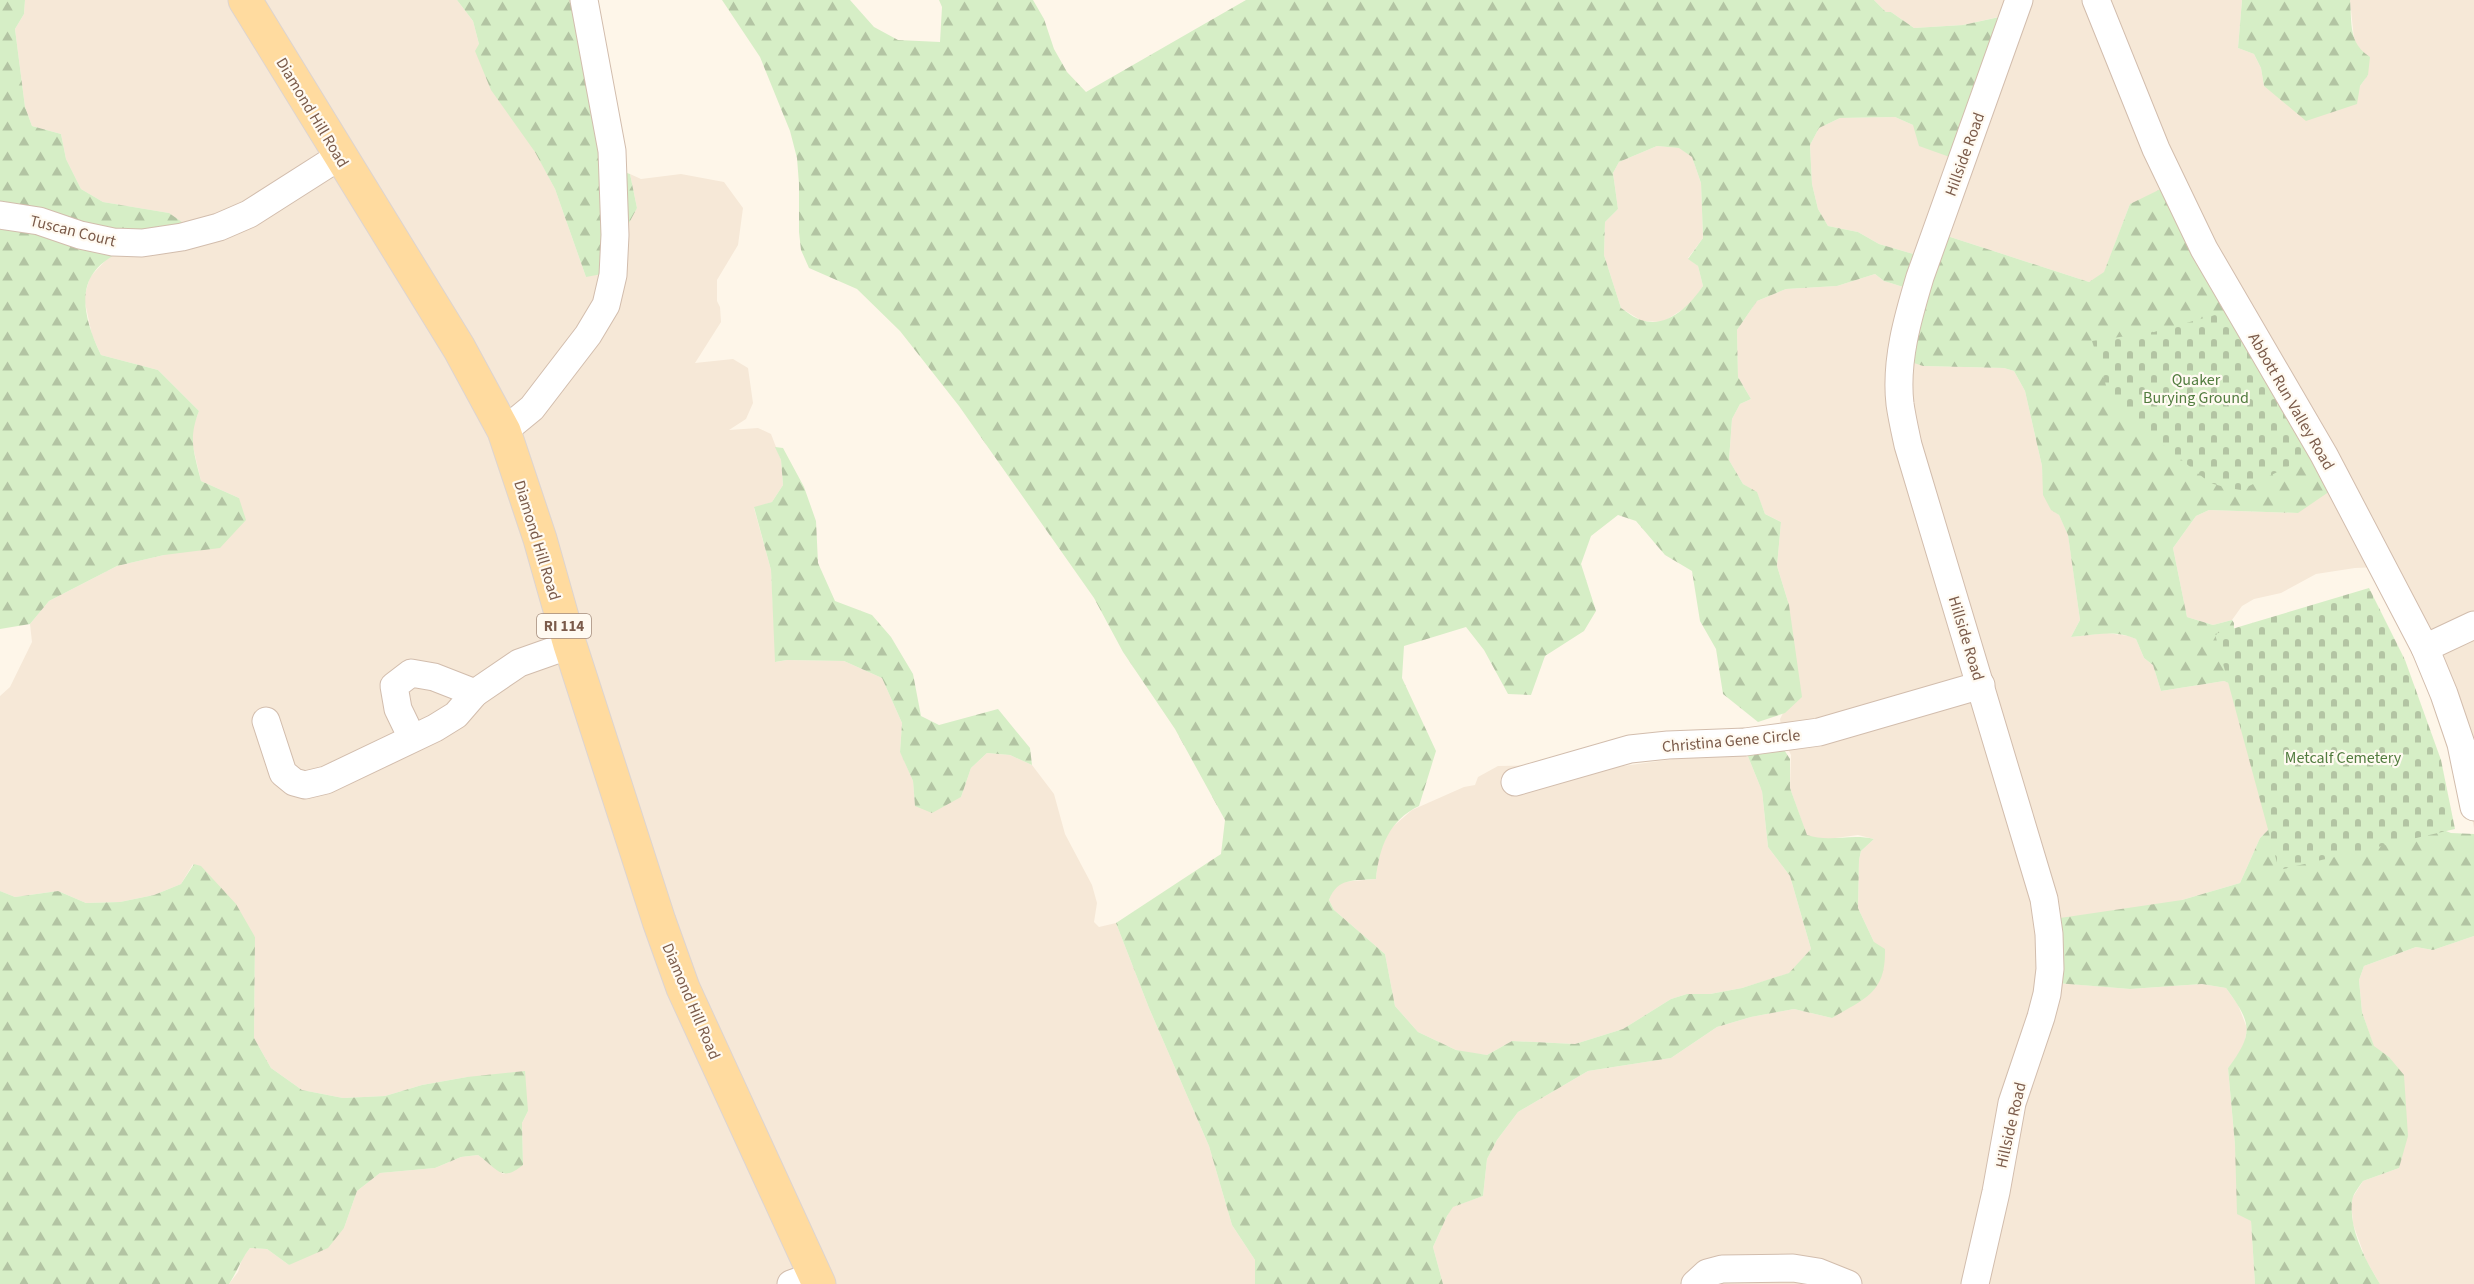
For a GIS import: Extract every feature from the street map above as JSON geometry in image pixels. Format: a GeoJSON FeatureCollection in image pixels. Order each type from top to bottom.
{"type":"FeatureCollection","features":[{"type":"Feature","properties":{"kind":"main road","name":"Diamond Hill Road"},"geometry":{"type":"LineString","coordinates":[[245,0],[459,348],[504,432],[540,539],[570,645],[659,921],[684,987],[809,1281]]}},
{"type":"Feature","properties":{"kind":"street"},"geometry":{"type":"LineString","coordinates":[[504,432],[532,408],[588,335],[606,305],[614,275],[612,151],[584,0]]}},
{"type":"Feature","properties":{"kind":"street","name":"Hillside Road"},"geometry":{"type":"LineString","coordinates":[[1975,1284],[1996,1192],[2012,1103],[2041,1017],[2050,969],[2049,934],[2044,899],[1908,445],[1900,402],[1900,362],[1907,320],[1920,277],[2019,0]]}},
{"type":"Feature","properties":{"kind":"street","name":"Abbott Run Valley Road"},"geometry":{"type":"LineString","coordinates":[[2096,0],[2156,149],[2204,249],[2324,454],[2425,648],[2445,694],[2461,744],[2474,807]]}},
{"type":"Feature","properties":{"kind":"street","name":"Tuscan Court"},"geometry":{"type":"LineString","coordinates":[[0,215],[39,221],[80,235],[112,242],[142,243],[182,237],[219,227],[249,214],[340,156]]}},
{"type":"Feature","properties":{"kind":"street"},"geometry":{"type":"LineString","coordinates":[[2425,648],[2474,625]]}},
{"type":"Feature","properties":{"kind":"street"},"geometry":{"type":"LineString","coordinates":[[266,721],[283,773],[294,782],[305,785],[326,780],[456,715],[475,693],[519,663],[570,645]]}},
{"type":"Feature","properties":{"kind":"street"},"geometry":{"type":"LineString","coordinates":[[412,738],[398,709],[394,686],[411,674],[434,677],[475,693]]}},
{"type":"Feature","properties":{"kind":"street","name":"Christina Gene Circle"},"geometry":{"type":"LineString","coordinates":[[1515,782],[1630,749],[1745,742],[1819,732],[1981,685]]}},
{"type":"Feature","properties":{"kind":"street"},"geometry":{"type":"LineString","coordinates":[[1695,1284],[1707,1273],[1722,1269],[1793,1268],[1818,1272],[1848,1284]]}},
{"type":"Feature","properties":{"kind":"shaded area"},"geometry":{"type":"Polygon","coordinates":[[[25,0],[457,0],[473,21],[479,44],[555,189],[586,277],[637,208],[630,174],[641,179],[681,174],[724,182],[743,208],[738,245],[717,280],[717,301],[720,307],[721,322],[695,363],[733,359],[748,368],[753,403],[746,419],[729,430],[758,428],[771,434],[781,460],[783,485],[772,502],[754,508],[771,570],[776,662],[787,660],[844,661],[882,678],[902,723],[900,751],[913,781],[915,805],[961,797],[971,768],[987,753],[1010,755],[1032,765],[1054,794],[1065,834],[1092,885],[1097,903],[1094,922],[1099,927],[1116,923],[1149,1008],[1209,1146],[1232,1225],[1255,1260],[1255,1284],[229,1284],[250,1248],[267,1249],[289,1265],[344,1228],[357,1191],[380,1173],[435,1168],[461,1157],[478,1155],[503,1174],[523,1165],[522,1123],[528,1111],[467,1077],[422,1085],[385,1096],[343,1098],[302,1090],[271,1068],[254,1038],[255,937],[193,864],[181,884],[154,895],[120,902],[86,903],[58,891],[15,897],[0,891],[0,696],[10,687],[32,642],[30,624],[49,601],[117,566],[164,555],[239,498],[201,481],[193,447],[192,429],[199,411],[158,370],[101,355],[92,335],[84,298],[90,277],[106,260],[169,213],[103,202],[81,189],[66,159],[61,134],[32,126],[25,107],[15,29],[24,14],[25,0]]]}},
{"type":"Feature","properties":{"kind":"shaded area"},"geometry":{"type":"Polygon","coordinates":[[[1874,0],[2242,0],[2238,48],[2254,54],[2261,68],[2264,86],[2274,92],[2360,86],[2368,75],[2354,39],[2350,0],[2474,0],[2474,828],[2461,762],[2379,567],[2316,574],[2281,593],[2254,599],[2242,606],[2232,620],[2213,625],[2187,617],[2173,548],[2196,516],[2209,510],[2298,513],[2130,204],[2104,273],[2089,282],[1941,234],[1927,258],[1879,244],[1858,232],[1828,226],[1818,209],[1812,184],[1810,145],[1819,128],[1840,118],[1895,117],[1913,125],[2012,14],[1963,25],[1914,28],[1891,12],[1886,12],[1874,0]]]}},
{"type":"Feature","properties":{"kind":"shaded area"},"geometry":{"type":"Polygon","coordinates":[[[1657,146],[1680,148],[1692,157],[1701,183],[1703,238],[1688,258],[1698,266],[1703,286],[1691,304],[1663,322],[1642,321],[1621,308],[1604,255],[1605,222],[1618,209],[1613,173],[1619,162],[1657,146]]]}},
{"type":"Feature","properties":{"kind":"shaded area"},"geometry":{"type":"Polygon","coordinates":[[[1875,274],[1884,281],[1913,290],[1923,366],[2004,368],[2014,371],[2025,391],[2042,466],[2044,495],[2051,509],[2059,515],[2068,534],[2080,620],[2071,637],[2107,633],[2136,639],[2144,658],[2153,665],[2161,691],[2224,681],[2234,685],[2270,828],[2260,838],[2240,883],[2182,900],[2057,983],[2130,989],[2202,984],[2226,988],[2238,1005],[2247,1028],[2244,1047],[2228,1068],[2235,1145],[2251,1220],[2255,1284],[1443,1284],[1433,1247],[1452,1207],[1483,1196],[1487,1159],[1497,1140],[1518,1112],[1588,1071],[1671,1058],[1717,1027],[1751,1017],[1794,1009],[1832,1018],[1874,942],[1858,908],[1861,851],[1874,839],[1858,835],[1820,840],[1807,836],[1790,788],[1791,755],[1783,739],[1780,719],[1783,713],[1789,605],[1777,566],[1781,522],[1765,514],[1757,493],[1743,484],[1729,460],[1732,419],[1740,404],[1751,399],[1738,377],[1737,330],[1757,301],[1786,289],[1837,286],[1875,274]]]}},
{"type":"Feature","properties":{"kind":"shaded area"},"geometry":{"type":"Polygon","coordinates":[[[1745,749],[1762,791],[1768,847],[1790,876],[1811,949],[1790,973],[1742,988],[1710,994],[1687,994],[1671,999],[1623,1029],[1575,1044],[1512,1041],[1487,1055],[1468,1053],[1456,1050],[1418,1032],[1395,1006],[1385,954],[1334,910],[1329,900],[1333,888],[1341,882],[1376,879],[1378,857],[1389,830],[1412,810],[1464,787],[1475,785],[1478,777],[1498,766],[1547,765],[1588,771],[1745,749]]]}},
{"type":"Feature","properties":{"kind":"shaded area"},"geometry":{"type":"Polygon","coordinates":[[[2474,936],[2474,1284],[2380,1284],[2366,1260],[2353,1224],[2351,1200],[2363,1181],[2399,1168],[2389,1057],[2374,1047],[2362,1012],[2359,980],[2364,966],[2416,947],[2433,950],[2474,936]]]}},
{"type":"Feature","properties":{"kind":"green space"},"geometry":{"type":"Polygon","coordinates":[[[0,0],[25,0],[24,14],[15,29],[25,107],[32,126],[61,134],[66,159],[81,189],[103,202],[169,213],[189,227],[138,244],[100,265],[90,280],[85,299],[89,324],[101,355],[158,370],[199,411],[193,438],[201,481],[239,498],[246,520],[220,548],[164,555],[117,566],[49,601],[30,624],[0,629],[0,0]]]}},
{"type":"Feature","properties":{"kind":"green space"},"geometry":{"type":"Polygon","coordinates":[[[457,0],[587,0],[621,171],[630,174],[637,208],[602,274],[586,277],[555,189],[535,152],[491,90],[475,51],[479,44],[473,21],[457,0]]]}},
{"type":"Feature","properties":{"kind":"green space"},"geometry":{"type":"Polygon","coordinates":[[[722,0],[850,0],[874,27],[898,40],[940,42],[942,7],[939,0],[1033,0],[1044,19],[1054,49],[1067,72],[1086,92],[1246,0],[1874,0],[1886,12],[1891,12],[1914,28],[1963,25],[2013,14],[1958,160],[1919,146],[1913,125],[1895,117],[1840,118],[1819,128],[1810,145],[1812,184],[1818,209],[1828,226],[1858,232],[1879,244],[1927,258],[1941,234],[2089,282],[2104,272],[2130,204],[2173,183],[2336,487],[2298,513],[2209,510],[2196,516],[2173,548],[2187,617],[2213,625],[2232,620],[2234,623],[2233,685],[2224,681],[2161,691],[2153,665],[2144,658],[2136,639],[2112,633],[2071,637],[2080,620],[2068,535],[2059,515],[2051,510],[2043,495],[2042,466],[2025,391],[2014,371],[2004,368],[1923,366],[1902,359],[1913,290],[1884,281],[1875,274],[1837,286],[1786,289],[1757,301],[1737,330],[1738,377],[1751,399],[1740,404],[1732,419],[1729,460],[1743,484],[1757,492],[1765,514],[1781,522],[1777,566],[1789,605],[1802,697],[1785,713],[1758,722],[1723,694],[1716,649],[1700,621],[1692,571],[1665,555],[1636,521],[1618,515],[1591,536],[1581,564],[1596,611],[1584,631],[1545,656],[1531,695],[1508,694],[1484,650],[1466,627],[1404,646],[1402,678],[1436,751],[1419,806],[1400,819],[1387,836],[1380,856],[1376,879],[1354,880],[1342,884],[1337,887],[1329,900],[1334,910],[1385,954],[1395,1006],[1418,1032],[1456,1050],[1487,1055],[1512,1041],[1575,1044],[1623,1029],[1671,999],[1687,994],[1710,994],[1742,988],[1789,973],[1811,949],[1790,876],[1768,847],[1762,791],[1745,749],[1779,742],[1790,759],[1790,788],[1807,835],[1824,838],[1865,837],[1874,839],[1861,851],[1858,908],[1874,942],[1885,949],[1882,976],[1878,985],[1864,999],[1832,1018],[1794,1009],[1751,1017],[1717,1027],[1671,1058],[1588,1071],[1518,1112],[1497,1140],[1487,1159],[1483,1196],[1453,1207],[1433,1247],[1443,1284],[1255,1284],[1255,1260],[1232,1225],[1209,1146],[1149,1008],[1116,923],[1221,854],[1225,820],[1175,729],[1123,652],[1094,598],[959,406],[900,331],[857,289],[809,268],[801,250],[799,232],[797,158],[790,131],[760,57],[722,0]],[[1657,146],[1619,162],[1613,173],[1618,209],[1605,222],[1604,255],[1621,308],[1638,319],[1651,322],[1669,318],[1677,313],[1692,301],[1703,286],[1698,266],[1688,259],[1703,238],[1701,183],[1692,157],[1679,148],[1657,146]]]}},
{"type":"Feature","properties":{"kind":"green space"},"geometry":{"type":"Polygon","coordinates":[[[2242,0],[2350,0],[2352,32],[2358,45],[2370,57],[2368,75],[2360,86],[2357,104],[2306,121],[2264,86],[2261,68],[2254,54],[2238,48],[2242,0]]]}},
{"type":"Feature","properties":{"kind":"green space","name":"Quaker Burying Ground"},"geometry":{"type":"Polygon","coordinates":[[[2229,311],[2310,456],[2241,490],[2210,483],[2114,405],[2092,341],[2154,332],[2229,311]]]}},
{"type":"Feature","properties":{"kind":"green space"},"geometry":{"type":"Polygon","coordinates":[[[775,447],[783,448],[804,487],[816,521],[818,563],[835,601],[872,615],[891,637],[913,674],[921,716],[939,725],[998,709],[1030,748],[1032,765],[1010,755],[987,753],[971,768],[961,797],[932,813],[915,806],[913,781],[900,752],[902,723],[882,678],[844,661],[787,660],[775,662],[771,570],[754,507],[772,502],[783,485],[781,460],[775,447]]]}},
{"type":"Feature","properties":{"kind":"green space","name":"Metcalf Cemetery"},"geometry":{"type":"Polygon","coordinates":[[[2369,588],[2405,660],[2441,760],[2455,829],[2279,870],[2215,634],[2369,588]]]}},
{"type":"Feature","properties":{"kind":"green space"},"geometry":{"type":"Polygon","coordinates":[[[2270,828],[2438,828],[2451,833],[2474,834],[2474,936],[2433,950],[2416,947],[2364,966],[2359,980],[2362,1012],[2374,1046],[2389,1057],[2404,1075],[2408,1136],[2399,1168],[2363,1181],[2352,1199],[2356,1234],[2364,1255],[2380,1284],[2255,1284],[2251,1221],[2237,1214],[2235,1145],[2228,1068],[2243,1046],[2246,1028],[2241,1010],[2226,988],[2202,984],[2130,989],[2056,983],[2060,918],[2182,900],[2240,883],[2260,838],[2270,828]]]}},
{"type":"Feature","properties":{"kind":"green space"},"geometry":{"type":"Polygon","coordinates":[[[194,864],[201,866],[236,904],[255,937],[254,1038],[271,1068],[302,1090],[343,1098],[385,1096],[422,1085],[467,1077],[525,1071],[528,1111],[522,1123],[523,1165],[510,1173],[504,1173],[495,1169],[478,1155],[461,1157],[435,1168],[380,1173],[357,1191],[344,1228],[328,1248],[289,1265],[267,1249],[250,1248],[229,1284],[0,1284],[0,891],[15,897],[58,891],[86,903],[120,902],[154,895],[181,884],[194,864]]]}}]}
